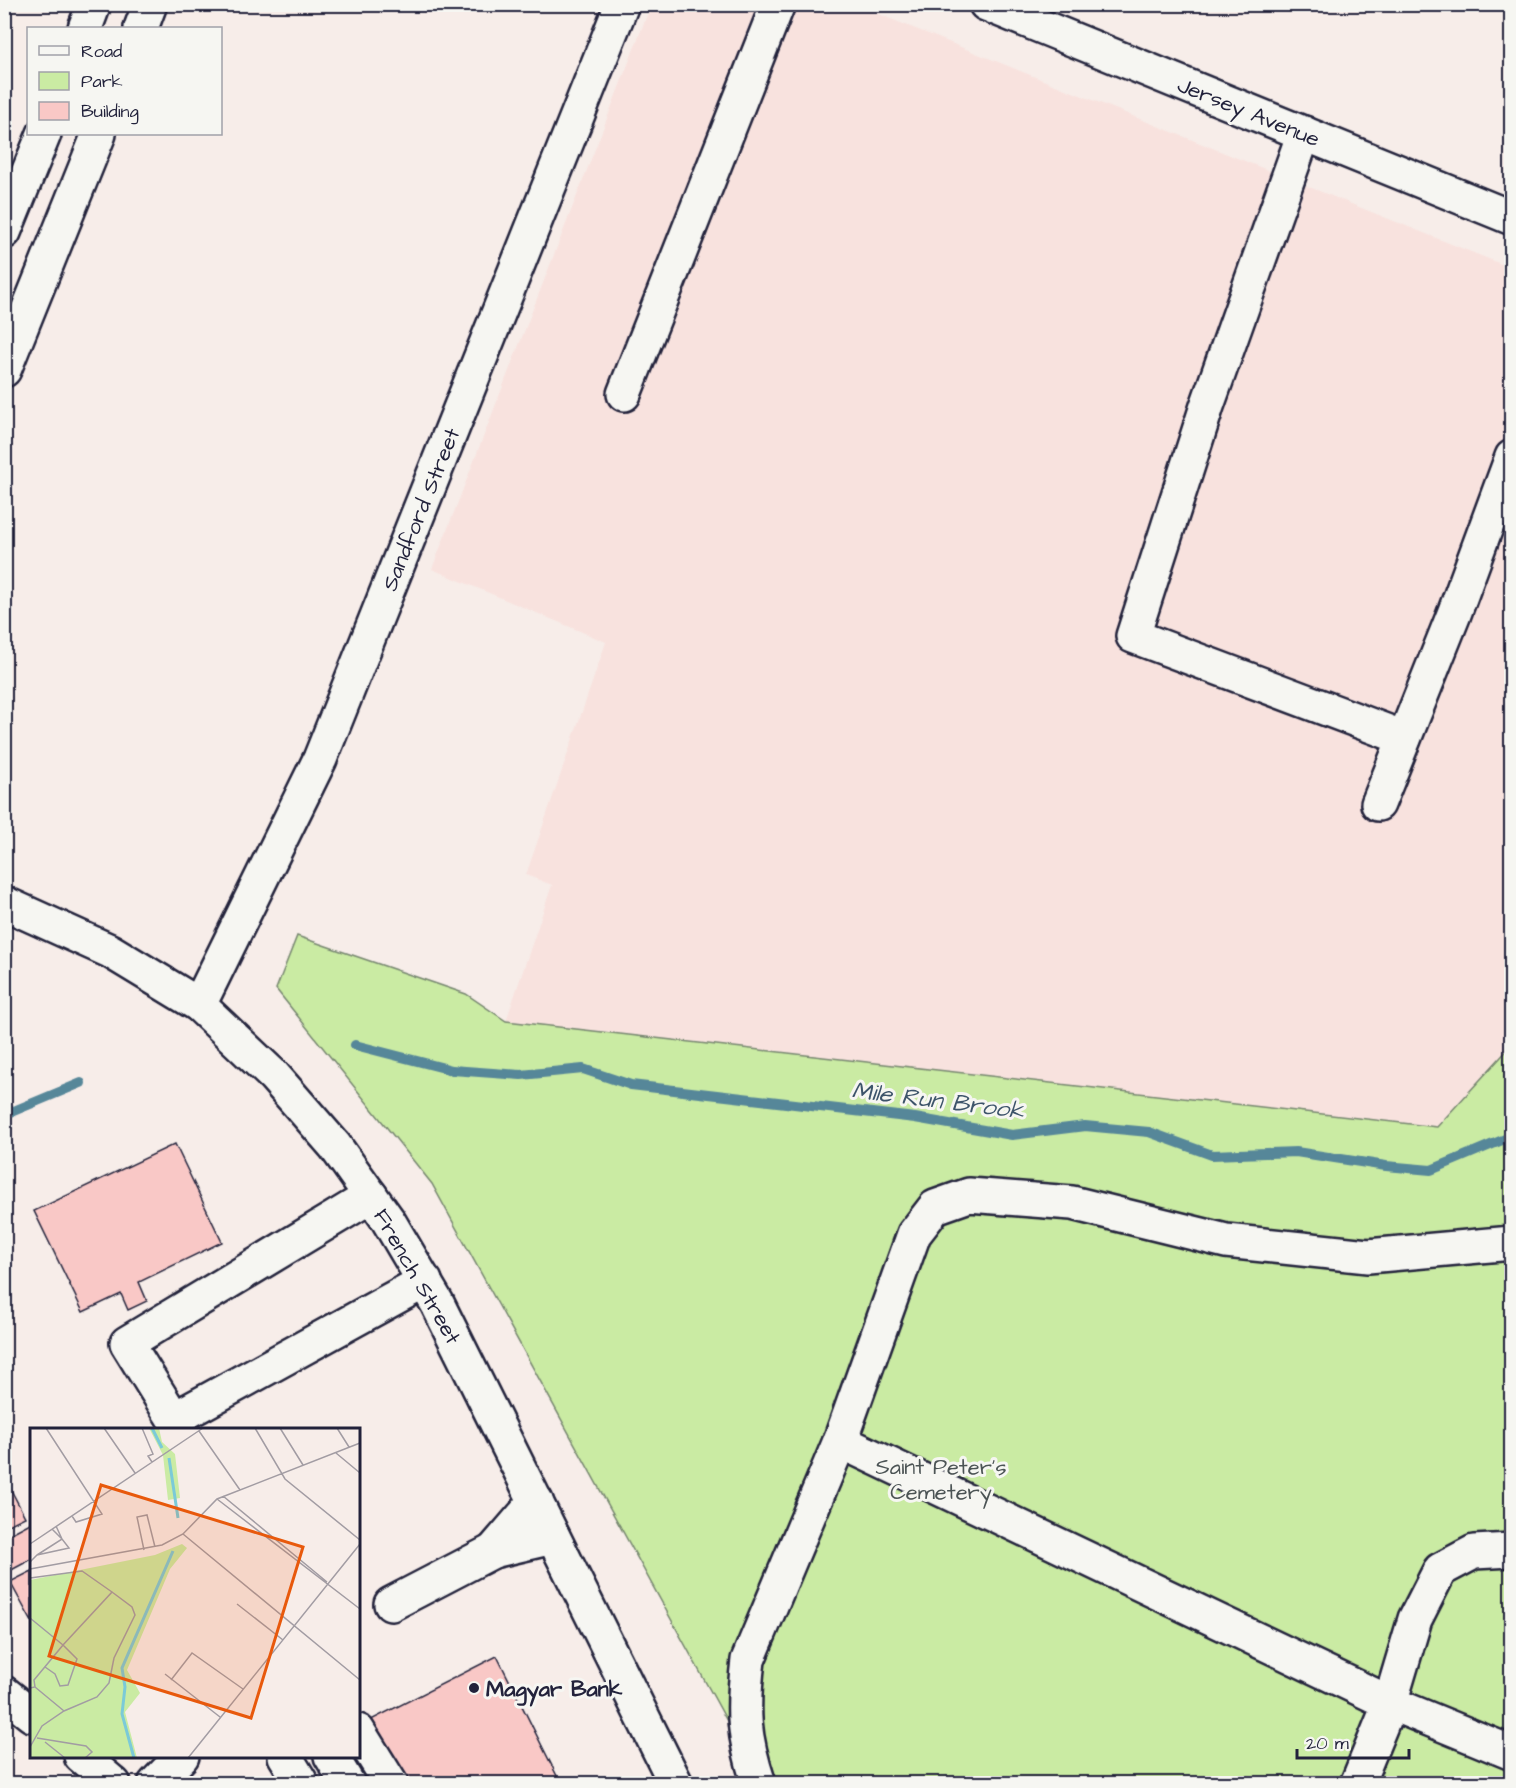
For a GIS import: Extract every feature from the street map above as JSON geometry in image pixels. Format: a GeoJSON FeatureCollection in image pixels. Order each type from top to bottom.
{"type":"FeatureCollection","features":[{"type":"Feature","properties":{"kind":"street"},"geometry":{"type":"LineString","coordinates":[[85,27],[94,4]]}},
{"type":"Feature","properties":{"kind":"street"},"geometry":{"type":"LineString","coordinates":[[141,27],[150,4]]}},
{"type":"Feature","properties":{"kind":"street","name":"Sandford Street"},"geometry":{"type":"LineString","coordinates":[[199,1005],[320,759],[622,4]]}},
{"type":"Feature","properties":{"kind":"street"},"geometry":{"type":"LineString","coordinates":[[624,394],[778,4]]}},
{"type":"Feature","properties":{"kind":"street","name":"Jersey Avenue"},"geometry":{"type":"LineString","coordinates":[[986,4],[1512,218]]}},
{"type":"Feature","properties":{"kind":"street"},"geometry":{"type":"LineString","coordinates":[[1304,133],[1207,406],[1133,636],[1404,738]]}},
{"type":"Feature","properties":{"kind":"street"},"geometry":{"type":"LineString","coordinates":[[4,232],[44,135]]}},
{"type":"Feature","properties":{"kind":"street"},"geometry":{"type":"LineString","coordinates":[[4,370],[99,135]]}},
{"type":"Feature","properties":{"kind":"street"},"geometry":{"type":"LineString","coordinates":[[20,195],[68,213]]}},
{"type":"Feature","properties":{"kind":"street"},"geometry":{"type":"LineString","coordinates":[[1378,804],[1454,614],[1512,457]]}},
{"type":"Feature","properties":{"kind":"street","name":"French Street"},"geometry":{"type":"LineString","coordinates":[[4,903],[110,951],[199,1005],[274,1076],[335,1146],[388,1220],[424,1281],[676,1784]]}},
{"type":"Feature","properties":{"kind":"street"},"geometry":{"type":"LineString","coordinates":[[759,1784],[745,1731],[744,1694],[748,1660],[840,1441],[914,1234],[935,1207],[969,1195],[1072,1203],[1226,1241],[1368,1256],[1512,1243]]}},
{"type":"Feature","properties":{"kind":"street"},"geometry":{"type":"LineString","coordinates":[[370,1196],[127,1343],[174,1419],[424,1281]]}},
{"type":"Feature","properties":{"kind":"street"},"geometry":{"type":"LineString","coordinates":[[840,1441],[1390,1703],[1512,1753]]}},
{"type":"Feature","properties":{"kind":"street"},"geometry":{"type":"LineString","coordinates":[[494,1551],[536,1501]]}},
{"type":"Feature","properties":{"kind":"street"},"geometry":{"type":"LineString","coordinates":[[391,1604],[494,1551],[554,1537]]}},
{"type":"Feature","properties":{"kind":"street"},"geometry":{"type":"LineString","coordinates":[[1357,1784],[1390,1703],[1415,1619],[1440,1570],[1474,1552],[1512,1551]]}},
{"type":"Feature","properties":{"kind":"street"},"geometry":{"type":"LineString","coordinates":[[4,1693],[30,1713]]}},
{"type":"Feature","properties":{"kind":"street"},"geometry":{"type":"LineString","coordinates":[[360,1734],[391,1784]]}},
{"type":"Feature","properties":{"kind":"street"},"geometry":{"type":"LineString","coordinates":[[83,1758],[114,1784]]}},
{"type":"Feature","properties":{"kind":"street"},"geometry":{"type":"LineString","coordinates":[[155,1784],[180,1758]]}},
{"type":"Feature","properties":{"kind":"street"},"geometry":{"type":"LineString","coordinates":[[286,1758],[302,1784]]}},
{"type":"Feature","properties":{"kind":"street"},"geometry":{"type":"LineString","coordinates":[[309,1758],[325,1784]]}},
{"type":"Feature","properties":{"kind":"street"},"geometry":{"type":"LineString","coordinates":[[332,1758],[348,1784]]}},
{"type":"Feature","properties":{"kind":"street"},"geometry":{"type":"LineString","coordinates":[[355,1758],[372,1784]]}},
{"type":"Feature","properties":{"kind":"shaded area"},"geometry":{"type":"Polygon","coordinates":[[[651,5],[856,5],[1511,268],[1511,1046],[1437,1127],[506,1021],[552,885],[526,875],[606,642],[432,569],[651,5]]]}},
{"type":"Feature","properties":{"kind":"green space","name":"Saint Peter's Cemetery"},"geometry":{"type":"Polygon","coordinates":[[[297,936],[466,994],[506,1021],[1437,1127],[1511,1046],[1511,1783],[761,1783],[432,1184],[276,989],[297,936]]]}},
{"type":"Feature","properties":{"kind":"building"},"geometry":{"type":"Polygon","coordinates":[[[175,1144],[222,1242],[139,1282],[147,1301],[128,1310],[121,1294],[83,1312],[34,1211],[175,1144]]]}},
{"type":"Feature","properties":{"kind":"building"},"geometry":{"type":"Polygon","coordinates":[[[10,1488],[25,1517],[4,1527],[4,1490],[10,1488]]]}},
{"type":"Feature","properties":{"kind":"building"},"geometry":{"type":"Polygon","coordinates":[[[30,1523],[30,1560],[4,1574],[4,1537],[30,1523]]]}},
{"type":"Feature","properties":{"kind":"building"},"geometry":{"type":"Polygon","coordinates":[[[30,1572],[30,1618],[10,1582],[30,1572]]]}},
{"type":"Feature","properties":{"kind":"building","name":"Magyar Bank"},"geometry":{"type":"Polygon","coordinates":[[[497,1656],[561,1784],[403,1784],[371,1720],[497,1656]]]}},
{"type":"Feature","properties":{"kind":"waterway","name":"Mile Run Brook"},"geometry":{"type":"LineString","coordinates":[[355,1045],[452,1070],[521,1075],[583,1069],[631,1085],[915,1118],[1012,1135],[1085,1126],[1149,1132],[1212,1155],[1296,1152],[1386,1166],[1431,1170],[1512,1136]]}},
{"type":"Feature","properties":{"kind":"waterway","name":"Mile Run Brook"},"geometry":{"type":"LineString","coordinates":[[4,1115],[81,1083]]}},
{"type":"Feature","properties":{"kind":"place","name":"Magyar Bank"},"geometry":{"type":"Point","coordinates":[474,1688]}}]}
